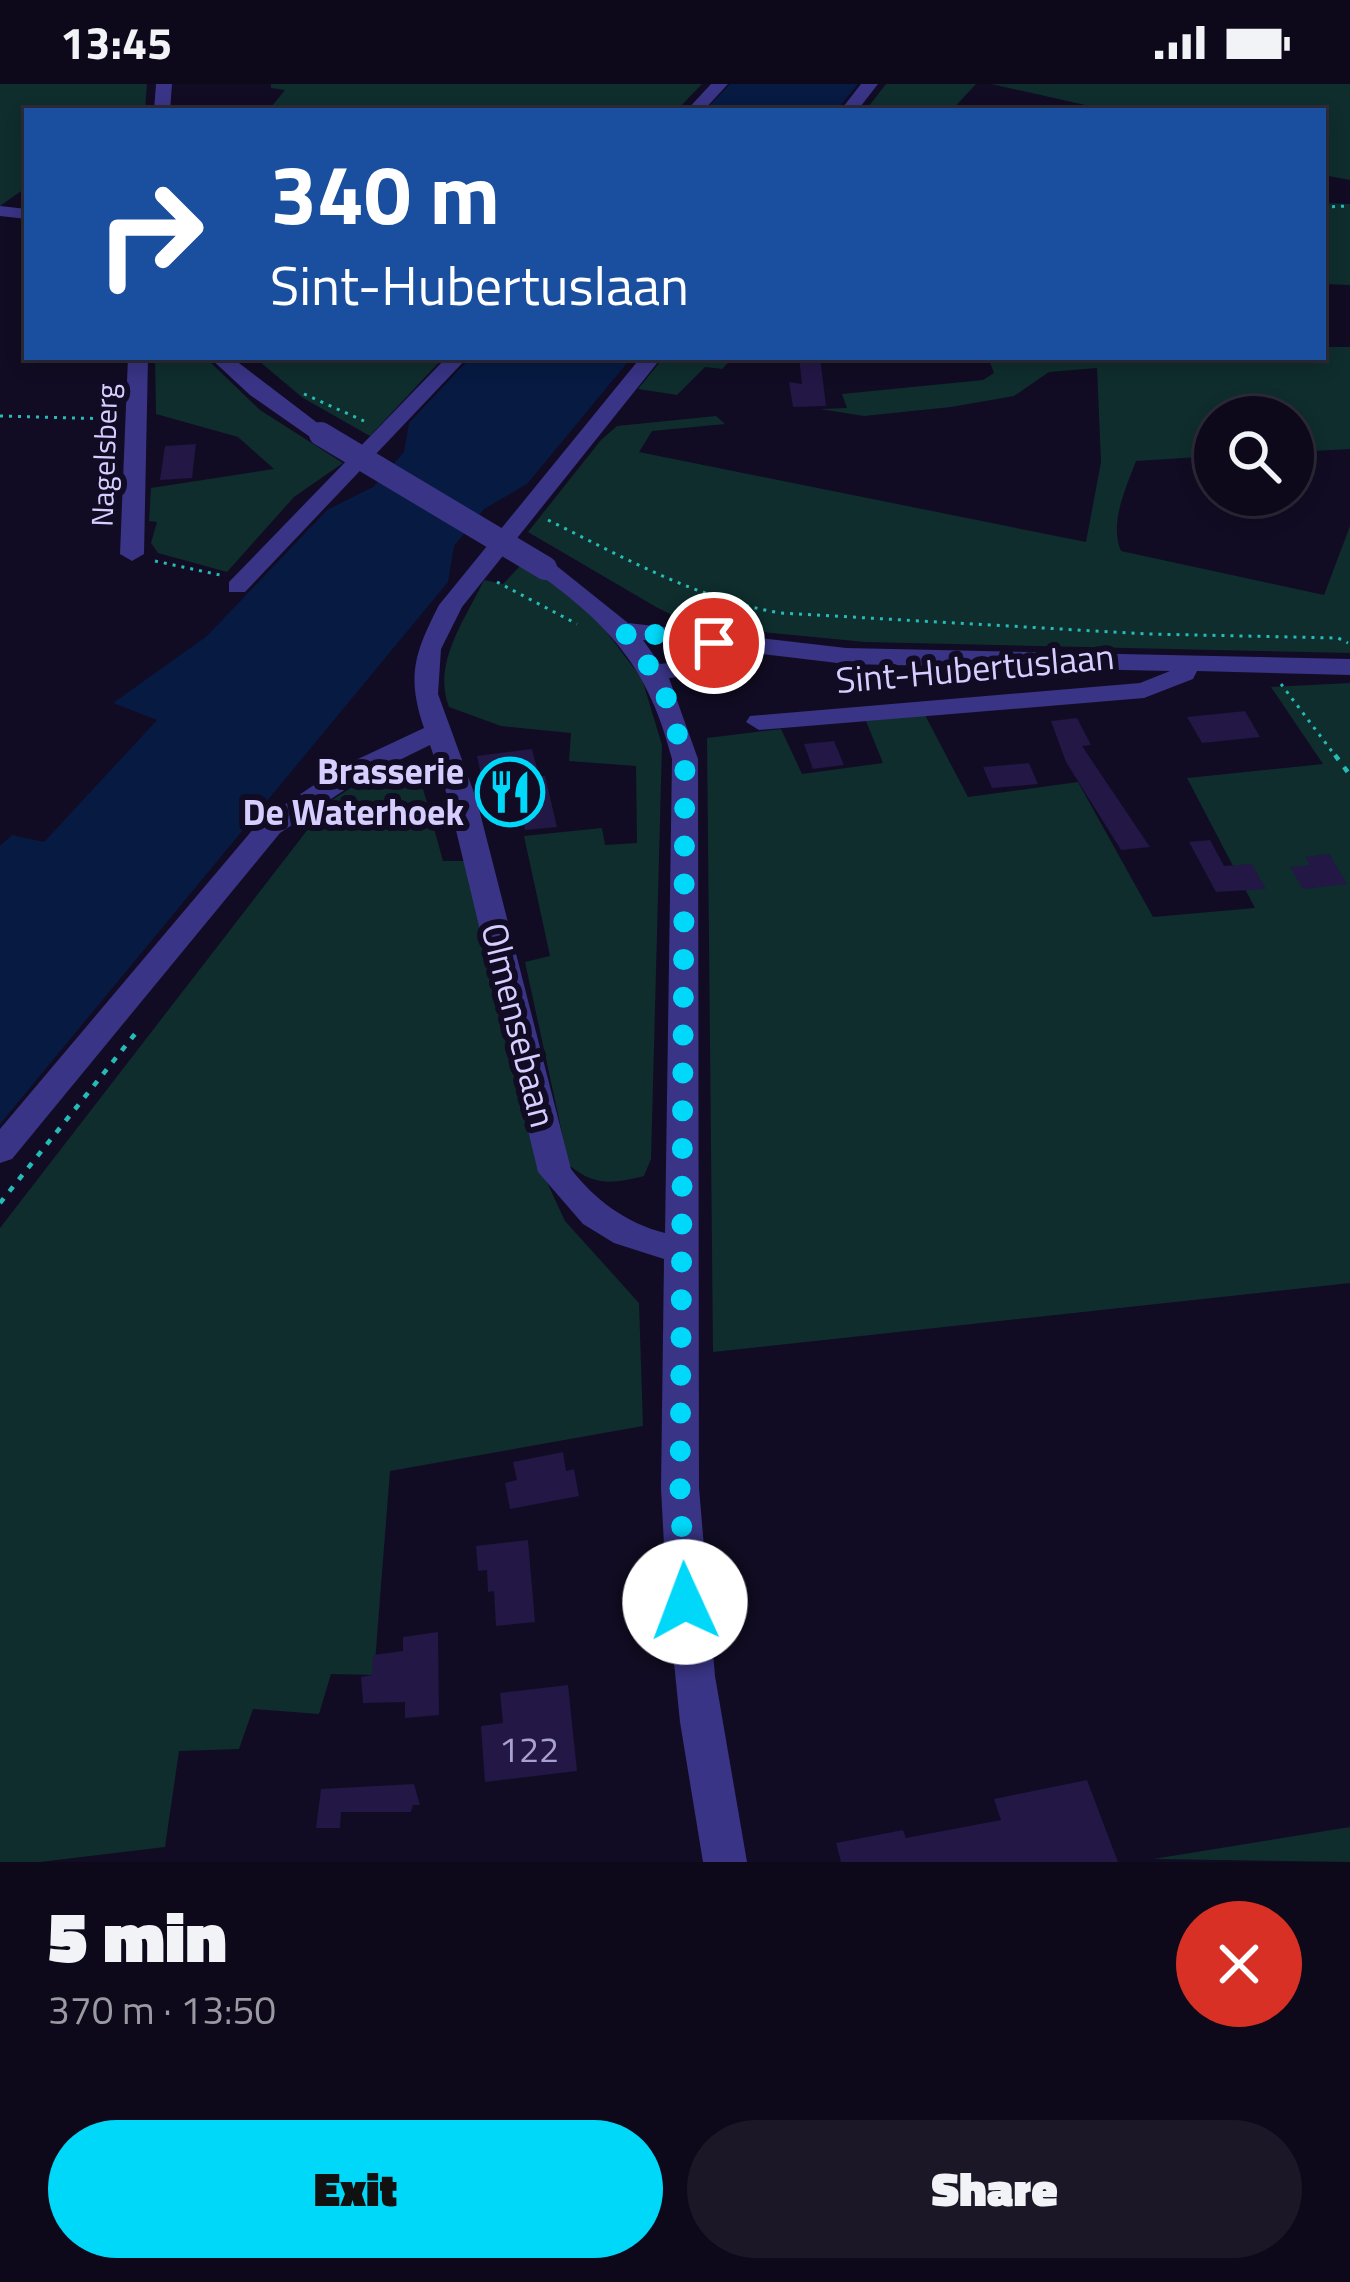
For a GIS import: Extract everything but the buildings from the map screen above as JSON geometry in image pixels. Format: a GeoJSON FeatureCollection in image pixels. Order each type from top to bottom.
{"type":"FeatureCollection","features":[{"type":"Feature","properties":{"kind":"street"},"geometry":{"type":"LineString","coordinates":[[697,108],[720,84]]}},
{"type":"Feature","properties":{"kind":"street"},"geometry":{"type":"LineString","coordinates":[[850,108],[870,84]]}},
{"type":"Feature","properties":{"kind":"street","name":"Nagelsberg"},"geometry":{"type":"LineString","coordinates":[[132,554],[138,360]]}},
{"type":"Feature","properties":{"kind":"street"},"geometry":{"type":"LineString","coordinates":[[222,360],[257,391],[321,434],[545,568],[623,630],[656,672],[679,728],[685,759],[680,1488],[698,1730],[725,1862]]}},
{"type":"Feature","properties":{"kind":"street"},"geometry":{"type":"LineString","coordinates":[[241,584],[455,360]]}},
{"type":"Feature","properties":{"kind":"street","name":"Olmensebaan"},"geometry":{"type":"LineString","coordinates":[[650,360],[465,586],[429,649],[425,694],[463,801],[555,1172],[571,1195],[608,1226],[645,1244],[682,1249]]}},
{"type":"Feature","properties":{"kind":"street","name":"Sint-Hubertuslaan"},"geometry":{"type":"LineString","coordinates":[[623,630],[846,656]]}},
{"type":"Feature","properties":{"kind":"street","name":"Sint-Hubertuslaan"},"geometry":{"type":"LineString","coordinates":[[656,672],[720,662],[846,656],[1350,667]]}},
{"type":"Feature","properties":{"kind":"street","name":"Sint-Hubertuslaan"},"geometry":{"type":"LineString","coordinates":[[759,722],[1144,690],[1184,674],[1186,664]]}},
{"type":"Feature","properties":{"kind":"street"},"geometry":{"type":"LineString","coordinates":[[0,1151],[270,827],[384,754],[440,730]]}},
{"type":"Feature","properties":{"kind":"path"},"geometry":{"type":"LineString","coordinates":[[312,396],[388,430]]}},
{"type":"Feature","properties":{"kind":"path"},"geometry":{"type":"LineString","coordinates":[[0,416],[138,420]]}},
{"type":"Feature","properties":{"kind":"path"},"geometry":{"type":"LineString","coordinates":[[525,512],[566,526],[692,592],[782,613],[1104,632],[1338,638],[1350,645]]}},
{"type":"Feature","properties":{"kind":"path"},"geometry":{"type":"LineString","coordinates":[[132,554],[241,584]]}},
{"type":"Feature","properties":{"kind":"path"},"geometry":{"type":"LineString","coordinates":[[488,575],[555,614]]}},
{"type":"Feature","properties":{"kind":"path"},"geometry":{"type":"LineString","coordinates":[[1267,665],[1350,775]]}},
{"type":"Feature","properties":{"kind":"green space"},"geometry":{"type":"Polygon","coordinates":[[[0,84],[147,84],[145,108],[24,108],[24,189],[0,206],[0,84]]]}},
{"type":"Feature","properties":{"kind":"green space"},"geometry":{"type":"Polygon","coordinates":[[[271,84],[702,84],[679,108],[270,108],[285,90],[271,88],[271,84]]]}},
{"type":"Feature","properties":{"kind":"green space"},"geometry":{"type":"Polygon","coordinates":[[[886,84],[976,84],[954,108],[867,108],[886,84]]]}},
{"type":"Feature","properties":{"kind":"green space"},"geometry":{"type":"Polygon","coordinates":[[[991,84],[1350,84],[1350,180],[1326,176],[1326,108],[1099,108],[991,84]]]}},
{"type":"Feature","properties":{"kind":"green space"},"geometry":{"type":"Polygon","coordinates":[[[1326,203],[1350,204],[1350,285],[1326,284],[1326,203]]]}},
{"type":"Feature","properties":{"kind":"green space"},"geometry":{"type":"Polygon","coordinates":[[[1326,347],[1350,347],[1350,449],[1314,451],[1314,396],[1194,396],[1194,457],[1136,461],[1117,529],[1121,551],[1324,595],[1350,526],[1350,653],[865,642],[712,627],[686,622],[656,607],[528,532],[617,426],[716,416],[725,424],[652,431],[639,452],[1086,542],[1101,462],[1097,368],[1049,372],[1014,396],[951,407],[864,416],[820,409],[847,408],[842,394],[983,380],[994,373],[989,360],[1326,360],[1326,347]]]}},
{"type":"Feature","properties":{"kind":"green space"},"geometry":{"type":"Polygon","coordinates":[[[155,360],[208,360],[260,410],[343,463],[294,497],[227,572],[158,553],[151,543],[157,522],[149,521],[151,488],[274,469],[238,437],[156,414],[155,360]]]}},
{"type":"Feature","properties":{"kind":"green space"},"geometry":{"type":"Polygon","coordinates":[[[258,360],[441,360],[370,436],[303,398],[258,360]]]}},
{"type":"Feature","properties":{"kind":"green space"},"geometry":{"type":"Polygon","coordinates":[[[662,360],[731,360],[722,369],[705,367],[677,395],[638,389],[662,360]]]}},
{"type":"Feature","properties":{"kind":"green space"},"geometry":{"type":"Polygon","coordinates":[[[522,564],[590,610],[642,679],[662,745],[651,1159],[644,1176],[623,1181],[596,1180],[569,1165],[525,962],[550,956],[524,836],[602,828],[605,845],[637,843],[636,766],[569,761],[571,733],[501,726],[449,707],[445,691],[453,642],[484,580],[503,584],[522,564]]]}},
{"type":"Feature","properties":{"kind":"green space"},"geometry":{"type":"Polygon","coordinates":[[[1350,683],[1350,1283],[713,1352],[707,738],[781,729],[802,774],[883,763],[866,721],[925,715],[968,797],[1078,782],[1153,917],[1255,908],[1187,778],[1323,764],[1271,687],[1350,683]]]}},
{"type":"Feature","properties":{"kind":"green space"},"geometry":{"type":"Polygon","coordinates":[[[388,764],[419,774],[443,861],[464,861],[539,1165],[565,1221],[639,1303],[643,1426],[390,1471],[374,1675],[331,1674],[319,1714],[253,1709],[239,1749],[179,1751],[165,1847],[40,1862],[0,1862],[0,1228],[329,802],[388,764]]]}},
{"type":"Feature","properties":{"kind":"green space"},"geometry":{"type":"Polygon","coordinates":[[[1350,1827],[1350,1862],[1153,1859],[1350,1827]]]}},
{"type":"Feature","properties":{"kind":"water"},"geometry":{"type":"Polygon","coordinates":[[[730,84],[858,84],[838,108],[707,108],[730,84]]]}},
{"type":"Feature","properties":{"kind":"water"},"geometry":{"type":"Polygon","coordinates":[[[468,360],[630,360],[527,484],[484,509],[454,546],[448,582],[0,1124],[0,846],[12,835],[44,842],[157,720],[113,703],[207,636],[327,510],[373,487],[404,452],[409,423],[468,360]]]}},
{"type":"Feature","properties":{"kind":"place","name":"Brasserie De Waterhoek"},"geometry":{"type":"Point","coordinates":[510,792]}},
{"type":"Feature","properties":{"kind":"route"},"geometry":{"type":"LineString","coordinates":[[685,1602],[680,1488],[685,759],[662,684],[623,630],[714,643]]}}]}
